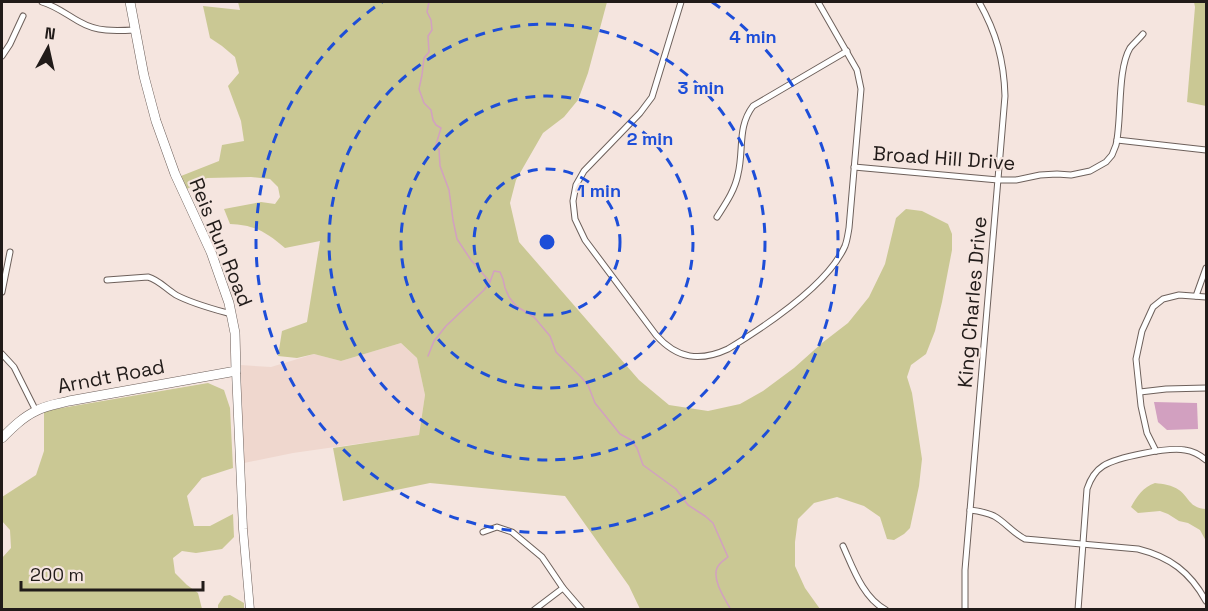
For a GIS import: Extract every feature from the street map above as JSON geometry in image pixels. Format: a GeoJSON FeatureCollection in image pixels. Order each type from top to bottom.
{"type":"FeatureCollection","features":[{"type":"Feature","properties":{"kind":"main road","name":"Reis Run Road"},"geometry":{"type":"LineString","coordinates":[[130,2],[156,121],[166,152],[211,252],[233,314],[236,371]]}},
{"type":"Feature","properties":{"kind":"main road","name":"Arndt Road"},"geometry":{"type":"LineString","coordinates":[[2,438],[15,425],[36,411],[69,401],[236,371]]}},
{"type":"Feature","properties":{"kind":"street"},"geometry":{"type":"LineString","coordinates":[[42,2],[82,24],[107,32],[135,30]]}},
{"type":"Feature","properties":{"kind":"street"},"geometry":{"type":"LineString","coordinates":[[681,2],[652,97],[640,113],[584,171],[576,185],[573,201],[575,219],[585,240],[662,342],[669,348],[688,356],[707,357],[728,350],[798,300],[835,262],[845,246],[849,228],[861,88],[857,70],[818,2]]}},
{"type":"Feature","properties":{"kind":"street","name":"King Charles Drive"},"geometry":{"type":"LineString","coordinates":[[964,609],[965,570],[1005,96],[1004,71],[993,30],[979,2]]}},
{"type":"Feature","properties":{"kind":"street"},"geometry":{"type":"LineString","coordinates":[[2,56],[23,16]]}},
{"type":"Feature","properties":{"kind":"street","name":"Broad Hill Drive"},"geometry":{"type":"LineString","coordinates":[[854,167],[998,180],[1016,180],[1040,175],[1071,175],[1090,171],[1106,162],[1114,150],[1126,57],[1143,34]]}},
{"type":"Feature","properties":{"kind":"street"},"geometry":{"type":"LineString","coordinates":[[717,217],[736,183],[741,158],[743,127],[747,114],[753,106],[847,51]]}},
{"type":"Feature","properties":{"kind":"street"},"geometry":{"type":"LineString","coordinates":[[1117,140],[1206,150]]}},
{"type":"Feature","properties":{"kind":"street"},"geometry":{"type":"LineString","coordinates":[[2,292],[10,252]]}},
{"type":"Feature","properties":{"kind":"street"},"geometry":{"type":"LineString","coordinates":[[1196,296],[1206,268]]}},
{"type":"Feature","properties":{"kind":"street"},"geometry":{"type":"LineString","coordinates":[[107,280],[148,277],[176,295],[194,303],[233,314]]}},
{"type":"Feature","properties":{"kind":"street"},"geometry":{"type":"LineString","coordinates":[[1156,451],[1144,423],[1136,359],[1142,331],[1153,307],[1167,297],[1179,295],[1206,297]]}},
{"type":"Feature","properties":{"kind":"street"},"geometry":{"type":"LineString","coordinates":[[2,354],[14,367],[36,411]]}},
{"type":"Feature","properties":{"kind":"street","name":"Reis Run Road"},"geometry":{"type":"LineString","coordinates":[[236,371],[243,529],[250,609]]}},
{"type":"Feature","properties":{"kind":"street"},"geometry":{"type":"LineString","coordinates":[[1140,392],[1206,388]]}},
{"type":"Feature","properties":{"kind":"street"},"geometry":{"type":"LineString","coordinates":[[1078,609],[1087,489],[1095,474],[1108,464],[1156,451],[1187,450],[1206,460]]}},
{"type":"Feature","properties":{"kind":"street"},"geometry":{"type":"LineString","coordinates":[[970,510],[993,515],[1025,539],[1138,549],[1165,558],[1187,574],[1206,601]]}},
{"type":"Feature","properties":{"kind":"street"},"geometry":{"type":"LineString","coordinates":[[483,531],[497,527],[512,532],[542,557],[563,588],[582,609]]}},
{"type":"Feature","properties":{"kind":"street"},"geometry":{"type":"LineString","coordinates":[[843,546],[867,593],[877,604],[886,609]]}},
{"type":"Feature","properties":{"kind":"street"},"geometry":{"type":"LineString","coordinates":[[534,609],[563,588]]}},
{"type":"Feature","properties":{"kind":"shaded area"},"geometry":{"type":"Polygon","coordinates":[[[238,2],[607,2],[588,73],[578,100],[564,117],[543,133],[516,180],[510,203],[519,242],[639,380],[669,405],[708,411],[740,404],[763,391],[848,323],[869,297],[885,264],[896,218],[906,209],[922,211],[948,224],[952,234],[952,250],[935,331],[926,354],[911,365],[907,377],[912,393],[922,459],[910,528],[894,540],[887,539],[880,517],[864,506],[837,497],[814,503],[798,519],[795,566],[805,588],[820,609],[640,609],[629,586],[565,496],[430,483],[343,501],[333,448],[419,435],[425,395],[417,358],[401,343],[341,361],[314,354],[297,358],[278,356],[282,331],[307,322],[320,241],[285,248],[260,230],[230,224],[224,209],[261,202],[275,204],[280,197],[278,187],[270,179],[207,178],[187,189],[181,176],[219,161],[222,145],[244,141],[241,121],[228,86],[239,73],[235,57],[210,38],[203,6],[240,10],[238,2]]]}},
{"type":"Feature","properties":{"kind":"shaded area"},"geometry":{"type":"Polygon","coordinates":[[[1194,2],[1206,2],[1206,106],[1187,102],[1194,2]]]}},
{"type":"Feature","properties":{"kind":"shaded area"},"geometry":{"type":"Polygon","coordinates":[[[401,343],[417,358],[425,395],[419,435],[293,453],[244,463],[240,365],[271,367],[314,354],[341,361],[401,343]]]}},
{"type":"Feature","properties":{"kind":"shaded area"},"geometry":{"type":"Polygon","coordinates":[[[208,383],[224,390],[230,408],[233,468],[202,478],[187,496],[194,526],[210,526],[233,514],[234,537],[222,549],[196,553],[182,551],[173,558],[175,573],[198,593],[202,609],[2,609],[2,558],[11,548],[10,530],[2,521],[2,497],[36,475],[44,451],[44,411],[208,383]]]}},
{"type":"Feature","properties":{"kind":"shaded area"},"geometry":{"type":"Polygon","coordinates":[[[1154,402],[1197,403],[1198,429],[1167,430],[1158,422],[1154,402]]]}},
{"type":"Feature","properties":{"kind":"shaded area"},"geometry":{"type":"Polygon","coordinates":[[[1155,483],[1176,488],[1196,507],[1206,509],[1206,541],[1200,530],[1188,523],[1160,511],[1138,513],[1131,507],[1141,492],[1155,483]]]}},
{"type":"Feature","properties":{"kind":"shaded area"},"geometry":{"type":"Polygon","coordinates":[[[230,595],[244,603],[244,609],[218,609],[224,596],[230,595]]]}},
{"type":"Feature","properties":{"kind":"waterway"},"geometry":{"type":"LineString","coordinates":[[429,2],[427,12],[432,30],[428,36],[429,52],[424,58],[419,89],[424,103],[431,110],[433,120],[441,128],[435,148],[439,149],[440,166],[449,190],[457,239],[490,282],[494,271],[500,272],[509,297],[516,306],[534,317],[550,336],[556,352],[588,385],[595,403],[620,434],[631,440],[637,448],[643,465],[676,489],[688,505],[713,523],[728,557],[718,566],[716,578],[731,610]]}},
{"type":"Feature","properties":{"kind":"waterway"},"geometry":{"type":"LineString","coordinates":[[428,356],[434,341],[446,326],[490,282]]}}]}
